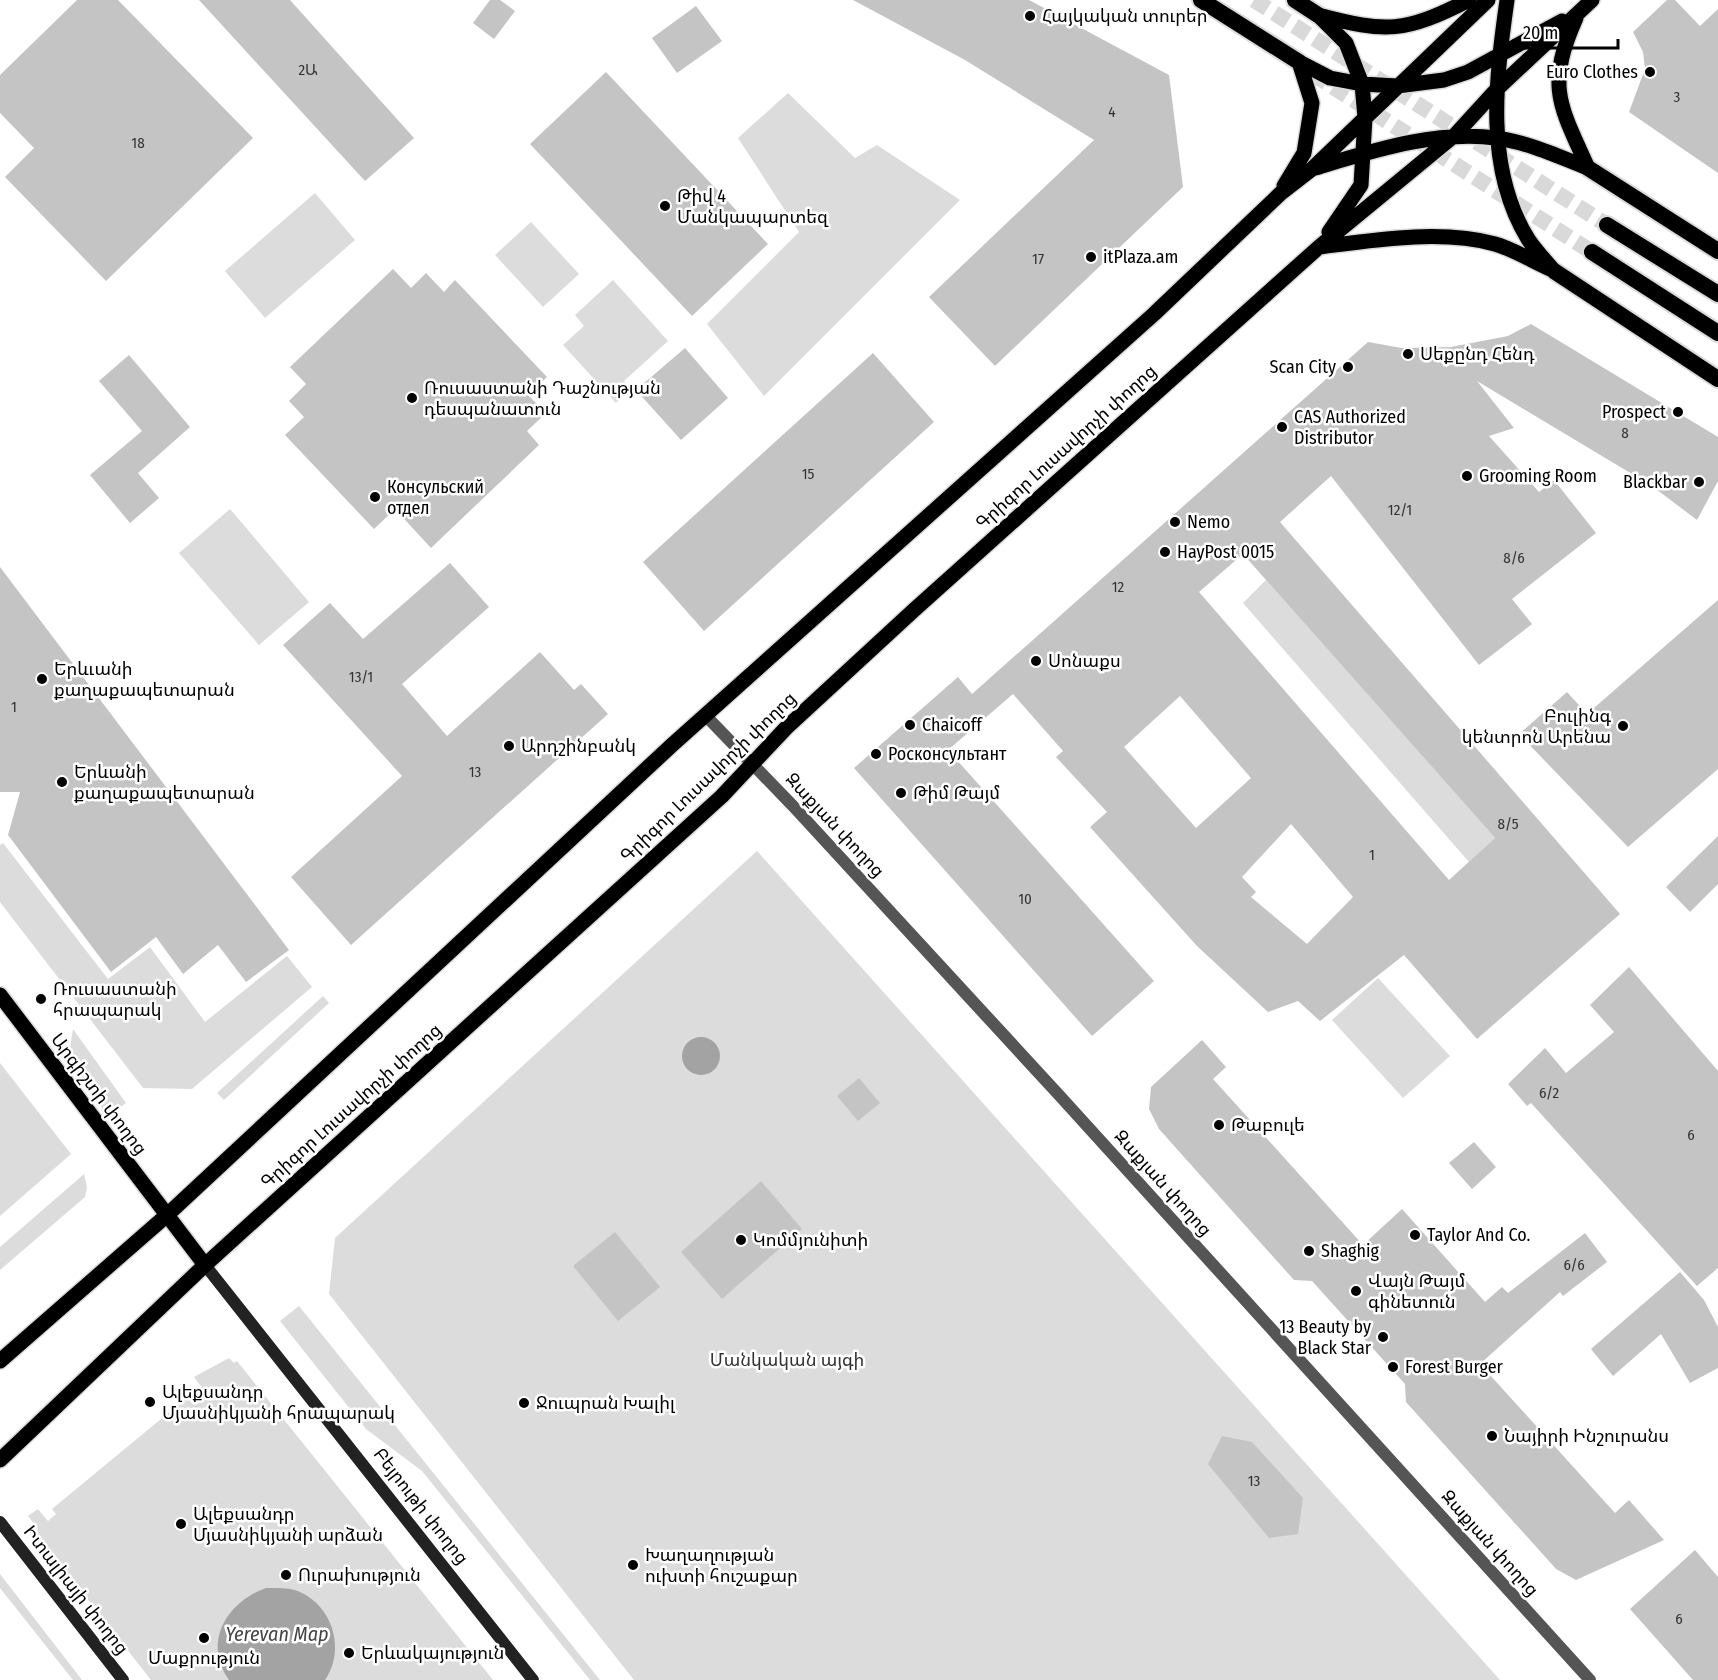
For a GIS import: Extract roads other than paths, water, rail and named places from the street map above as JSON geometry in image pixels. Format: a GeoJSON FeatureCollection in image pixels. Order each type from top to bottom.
{"type":"FeatureCollection","features":[{"type":"Feature","properties":{"kind":"highway"},"geometry":{"type":"LineString","coordinates":[[1201,0],[1299,62]]}},
{"type":"Feature","properties":{"kind":"highway"},"geometry":{"type":"LineString","coordinates":[[1295,0],[1318,15]]}},
{"type":"Feature","properties":{"kind":"highway"},"geometry":{"type":"LineString","coordinates":[[1588,168],[1718,251]]}},
{"type":"Feature","properties":{"kind":"highway"},"geometry":{"type":"LineString","coordinates":[[1606,225],[1718,294]]}},
{"type":"Feature","properties":{"kind":"highway"},"geometry":{"type":"LineString","coordinates":[[1592,252],[1718,333]]}},
{"type":"Feature","properties":{"kind":"highway"},"geometry":{"type":"LineString","coordinates":[[1554,271],[1718,379]]}},
{"type":"Feature","properties":{"kind":"main road"},"geometry":{"type":"LineString","coordinates":[[1318,15],[1361,27],[1397,29],[1439,15],[1469,0]]}},
{"type":"Feature","properties":{"kind":"main road"},"geometry":{"type":"LineString","coordinates":[[0,1361],[166,1216],[705,715],[1154,314],[1281,193],[1312,169],[1488,0]]}},
{"type":"Feature","properties":{"kind":"main road"},"geometry":{"type":"LineString","coordinates":[[1507,0],[1497,89],[1497,138],[1509,196],[1528,239],[1554,271]]}},
{"type":"Feature","properties":{"kind":"main road","name":"Գրիգոր Լուսավորչի փողոց"},"geometry":{"type":"LineString","coordinates":[[0,1460],[205,1265],[722,796],[752,762],[914,610],[1319,247],[1455,135],[1497,89],[1592,0]]}},
{"type":"Feature","properties":{"kind":"main road"},"geometry":{"type":"LineString","coordinates":[[1299,62],[1330,78],[1362,84],[1397,86],[1444,80],[1468,72],[1500,52],[1578,13]]}},
{"type":"Feature","properties":{"kind":"main road"},"geometry":{"type":"LineString","coordinates":[[1578,13],[1564,46],[1557,86],[1567,122],[1588,168]]}},
{"type":"Feature","properties":{"kind":"main road"},"geometry":{"type":"LineString","coordinates":[[1318,15],[1346,43],[1362,84],[1365,118],[1365,153],[1361,185],[1319,247]]}},
{"type":"Feature","properties":{"kind":"main road"},"geometry":{"type":"LineString","coordinates":[[1281,193],[1304,153],[1312,103],[1299,62]]}},
{"type":"Feature","properties":{"kind":"main road"},"geometry":{"type":"LineString","coordinates":[[1312,169],[1365,153],[1455,135],[1497,138],[1544,150],[1588,168]]}},
{"type":"Feature","properties":{"kind":"main road"},"geometry":{"type":"LineString","coordinates":[[1319,247],[1402,237],[1457,239],[1495,244],[1554,271]]}},
{"type":"Feature","properties":{"kind":"main road","name":"Արգիշտի փողոց"},"geometry":{"type":"LineString","coordinates":[[0,995],[166,1216]]}},
{"type":"Feature","properties":{"kind":"main road","name":"Բեյրութի փողոց"},"geometry":{"type":"LineString","coordinates":[[166,1216],[533,1680]]}},
{"type":"Feature","properties":{"kind":"main road","name":"Իտալիայի փողոց"},"geometry":{"type":"LineString","coordinates":[[0,1522],[123,1680]]}},
{"type":"Feature","properties":{"kind":"street","name":"Զաքյան փողոց"},"geometry":{"type":"LineString","coordinates":[[705,715],[752,762],[1059,1095],[1590,1680]]}},
{"type":"Feature","properties":{"kind":"water"},"geometry":{"type":"Polygon","coordinates":[[[701,1037],[715,1042],[720,1056],[715,1070],[701,1075],[687,1070],[682,1056],[687,1042],[701,1037]]]}},
{"type":"Feature","properties":{"kind":"water","name":"Yerevan Map"},"geometry":{"type":"Polygon","coordinates":[[[266,1588],[298,1591],[322,1609],[329,1620],[335,1644],[331,1669],[325,1680],[229,1680],[221,1666],[218,1652],[223,1625],[240,1603],[266,1588]]]}},
{"type":"Feature","properties":{"kind":"tunnel"},"geometry":{"type":"LineString","coordinates":[[1254,0],[1607,225]]}},
{"type":"Feature","properties":{"kind":"tunnel"},"geometry":{"type":"LineString","coordinates":[[1313,74],[1592,252]]}},
{"type":"Feature","properties":{"kind":"place","name":"Հայկական տուրեր"},"geometry":{"type":"Point","coordinates":[1030,16]}},
{"type":"Feature","properties":{"kind":"place","name":"Euro Clothes"},"geometry":{"type":"Point","coordinates":[1650,72]}},
{"type":"Feature","properties":{"kind":"place","name":"Թիվ 4 Մանկապարտեզ"},"geometry":{"type":"Point","coordinates":[665,206]}},
{"type":"Feature","properties":{"kind":"place","name":"itPlaza.am"},"geometry":{"type":"Point","coordinates":[1091,257]}},
{"type":"Feature","properties":{"kind":"place","name":"Սեքընդ Հենդ"},"geometry":{"type":"Point","coordinates":[1408,354]}},
{"type":"Feature","properties":{"kind":"place","name":"Scan City"},"geometry":{"type":"Point","coordinates":[1348,367]}},
{"type":"Feature","properties":{"kind":"place","name":"Ռուսաստանի Դաշնության դեսպանատուն"},"geometry":{"type":"Point","coordinates":[412,398]}},
{"type":"Feature","properties":{"kind":"place","name":"Prospect"},"geometry":{"type":"Point","coordinates":[1678,412]}},
{"type":"Feature","properties":{"kind":"place","name":"CAS Authorized Distributor"},"geometry":{"type":"Point","coordinates":[1282,427]}},
{"type":"Feature","properties":{"kind":"place","name":"Grooming Room"},"geometry":{"type":"Point","coordinates":[1467,476]}},
{"type":"Feature","properties":{"kind":"place","name":"Blackbar"},"geometry":{"type":"Point","coordinates":[1699,482]}},
{"type":"Feature","properties":{"kind":"place","name":"Консульский отдел"},"geometry":{"type":"Point","coordinates":[375,497]}},
{"type":"Feature","properties":{"kind":"place","name":"Nemo"},"geometry":{"type":"Point","coordinates":[1175,522]}},
{"type":"Feature","properties":{"kind":"place","name":"HayPost 0015"},"geometry":{"type":"Point","coordinates":[1165,552]}},
{"type":"Feature","properties":{"kind":"place","name":"Սոնաքս"},"geometry":{"type":"Point","coordinates":[1036,661]}},
{"type":"Feature","properties":{"kind":"place","name":"Երևւանի քաղաքապետարան"},"geometry":{"type":"Point","coordinates":[42,679]}},
{"type":"Feature","properties":{"kind":"place","name":"Chaicoff"},"geometry":{"type":"Point","coordinates":[910,725]}},
{"type":"Feature","properties":{"kind":"place","name":"Բուլինգ կենտրոն Արենա"},"geometry":{"type":"Point","coordinates":[1623,726]}},
{"type":"Feature","properties":{"kind":"place","name":"Արդշինբանկ"},"geometry":{"type":"Point","coordinates":[509,746]}},
{"type":"Feature","properties":{"kind":"place","name":"Росконсультант"},"geometry":{"type":"Point","coordinates":[876,754]}},
{"type":"Feature","properties":{"kind":"place","name":"Երևանի քաղաքապետարան"},"geometry":{"type":"Point","coordinates":[62,782]}},
{"type":"Feature","properties":{"kind":"place","name":"Թիմ Թայմ"},"geometry":{"type":"Point","coordinates":[901,793]}},
{"type":"Feature","properties":{"kind":"place","name":"Ռուսաստանի հրապարակ"},"geometry":{"type":"Point","coordinates":[41,999]}},
{"type":"Feature","properties":{"kind":"place","name":"Թաբուլե"},"geometry":{"type":"Point","coordinates":[1219,1125]}},
{"type":"Feature","properties":{"kind":"place","name":"Taylor And Co."},"geometry":{"type":"Point","coordinates":[1415,1235]}},
{"type":"Feature","properties":{"kind":"place","name":"Կոմմյունիտի"},"geometry":{"type":"Point","coordinates":[741,1240]}},
{"type":"Feature","properties":{"kind":"place","name":"Shaghig"},"geometry":{"type":"Point","coordinates":[1309,1251]}},
{"type":"Feature","properties":{"kind":"place","name":"Վայն Թայմ գինետուն"},"geometry":{"type":"Point","coordinates":[1356,1291]}},
{"type":"Feature","properties":{"kind":"place","name":"13 Beauty by Black Star"},"geometry":{"type":"Point","coordinates":[1383,1337]}},
{"type":"Feature","properties":{"kind":"place","name":"Forest Burger"},"geometry":{"type":"Point","coordinates":[1393,1367]}},
{"type":"Feature","properties":{"kind":"place","name":"Ալեքսանդր Մյասնիկյանի հրապարակ"},"geometry":{"type":"Point","coordinates":[150,1402]}},
{"type":"Feature","properties":{"kind":"place","name":"Ջուպրան Խալիլ"},"geometry":{"type":"Point","coordinates":[524,1403]}},
{"type":"Feature","properties":{"kind":"place","name":"Նայիրի Ինշուրանս"},"geometry":{"type":"Point","coordinates":[1492,1436]}},
{"type":"Feature","properties":{"kind":"place","name":"Ալեքսանդր Մյասնիկյանի արձան"},"geometry":{"type":"Point","coordinates":[181,1524]}},
{"type":"Feature","properties":{"kind":"place","name":"Խաղաղության ուխտի հուշաքար"},"geometry":{"type":"Point","coordinates":[633,1565]}},
{"type":"Feature","properties":{"kind":"place","name":"Ուրախություն"},"geometry":{"type":"Point","coordinates":[286,1575]}},
{"type":"Feature","properties":{"kind":"place","name":"Մաքրություն"},"geometry":{"type":"Point","coordinates":[204,1638]}},
{"type":"Feature","properties":{"kind":"place","name":"Երևակայություն"},"geometry":{"type":"Point","coordinates":[349,1653]}},
{"type":"Feature","properties":{"kind":"park label","name":"Մանկական այգի"},"geometry":{"type":"Point","coordinates":[787,1360]}}]}
